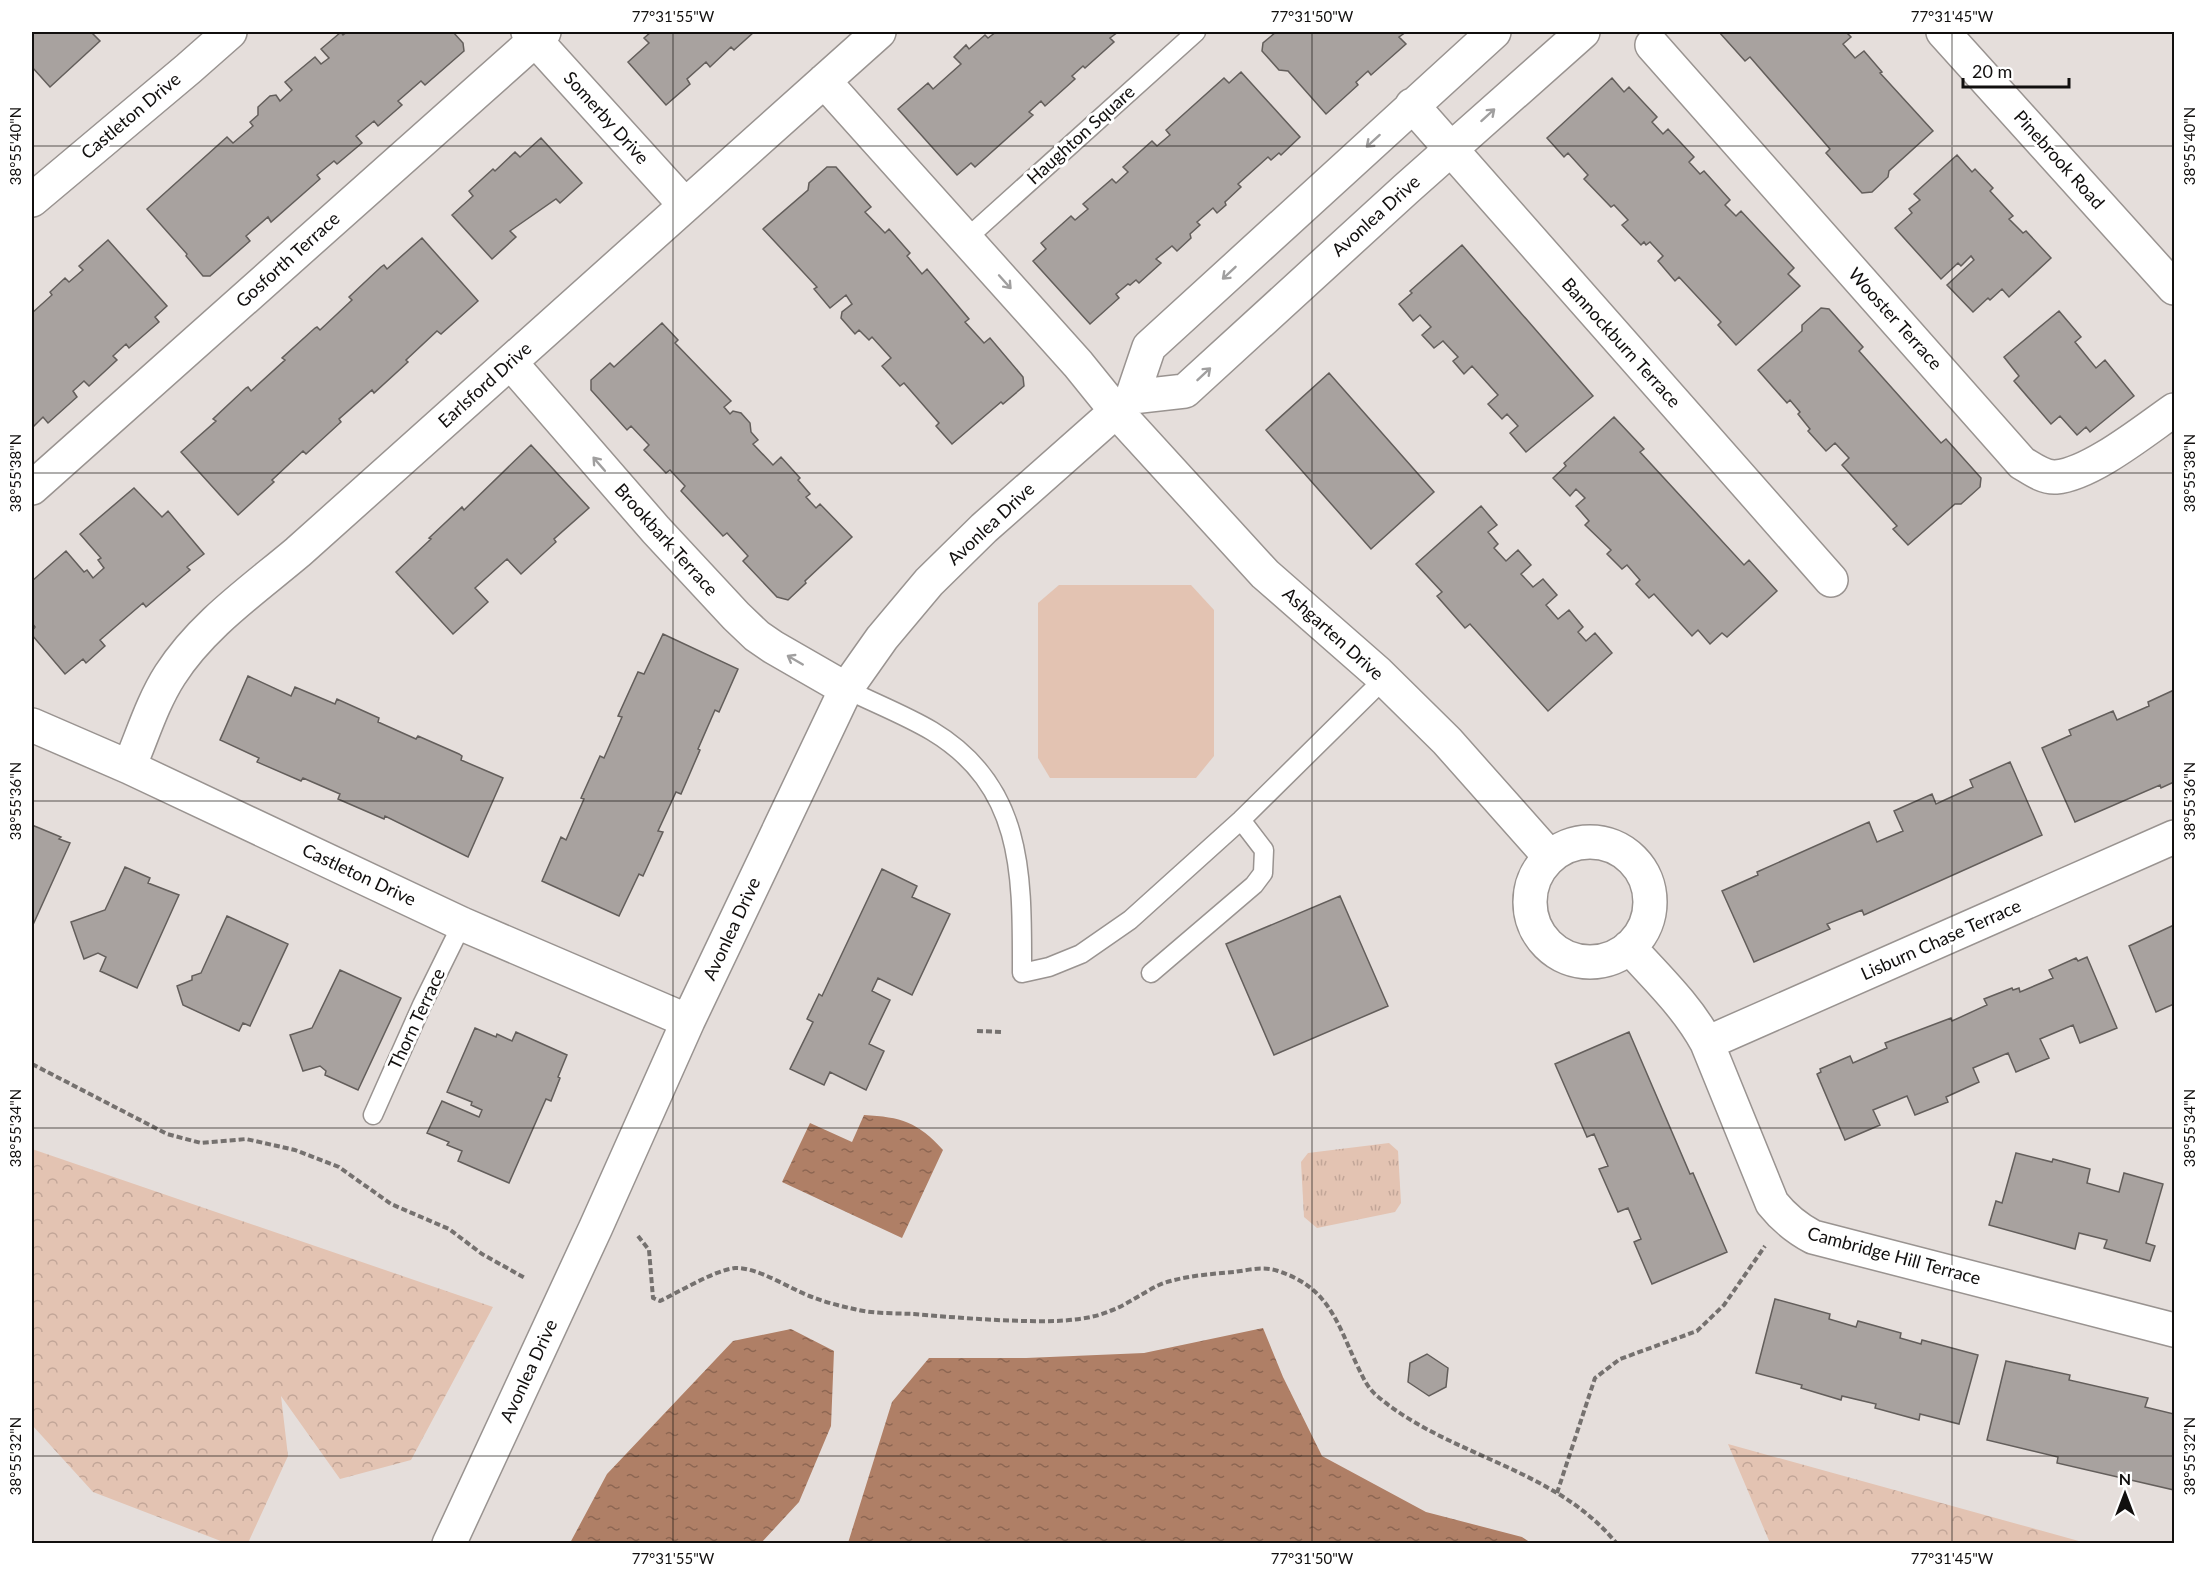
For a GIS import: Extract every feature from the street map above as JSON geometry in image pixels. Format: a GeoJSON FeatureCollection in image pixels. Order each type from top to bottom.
{"type":"FeatureCollection","features":[{"type":"Feature","properties":{"kind":"street","name":"Castleton Drive"},"geometry":{"type":"LineString","coordinates":[[32,200],[230,32]]}},
{"type":"Feature","properties":{"kind":"street","name":"Earlsford Drive"},"geometry":{"type":"LineString","coordinates":[[129,767],[170,676],[204,631],[298,552],[511,363],[879,32]]}},
{"type":"Feature","properties":{"kind":"street","name":"Avonlea Drive"},"geometry":{"type":"LineString","coordinates":[[449,1544],[596,1227],[688,1021],[846,689],[882,638],[929,582],[984,528],[1124,404],[1149,347],[1494,32]]}},
{"type":"Feature","properties":{"kind":"street","name":"Avonlea Drive"},"geometry":{"type":"LineString","coordinates":[[1124,404],[1185,392],[1582,32]]}},
{"type":"Feature","properties":{"kind":"street","name":"Pinebrook Road"},"geometry":{"type":"LineString","coordinates":[[1942,32],[2175,288]]}},
{"type":"Feature","properties":{"kind":"street","name":"Somerby Drive"},"geometry":{"type":"LineString","coordinates":[[535,34],[685,205]]}},
{"type":"Feature","properties":{"kind":"street","name":"Gosforth Terrace"},"geometry":{"type":"LineString","coordinates":[[32,488],[535,34]]}},
{"type":"Feature","properties":{"kind":"street","name":"Wooster Terrace"},"geometry":{"type":"LineString","coordinates":[[1652,45],[2022,463],[2036,472],[2055,477],[2079,470],[2114,452],[2175,410]]}},
{"type":"Feature","properties":{"kind":"street"},"geometry":{"type":"LineString","coordinates":[[824,81],[1078,364],[1124,404]]}},
{"type":"Feature","properties":{"kind":"street","name":"Bannockburn Terrace"},"geometry":{"type":"LineString","coordinates":[[1412,105],[1831,579]]}},
{"type":"Feature","properties":{"kind":"street","name":"Brookbark Terrace"},"geometry":{"type":"LineString","coordinates":[[511,363],[656,530],[736,616],[757,636],[773,647],[846,689]]}},
{"type":"Feature","properties":{"kind":"street","name":"Ashgarten Drive"},"geometry":{"type":"LineString","coordinates":[[1124,404],[1265,574],[1384,679],[1448,741],[1550,857]]}},
{"type":"Feature","properties":{"kind":"street","name":"Castleton Drive"},"geometry":{"type":"LineString","coordinates":[[32,724],[129,767],[462,924],[688,1021]]}},
{"type":"Feature","properties":{"kind":"street","name":"Lisburn Chase Terrace"},"geometry":{"type":"LineString","coordinates":[[1707,1043],[2175,837]]}},
{"type":"Feature","properties":{"kind":"street"},"geometry":{"type":"LineString","coordinates":[[1581,842],[1598,842],[1615,847],[1629,856],[1641,869],[1648,885],[1651,902],[1648,919],[1640,934],[1629,947],[1614,957],[1598,961],[1581,961],[1564,956],[1550,947],[1539,934],[1532,919],[1529,902],[1535,877],[1550,857],[1564,847],[1581,842]]}},
{"type":"Feature","properties":{"kind":"street","name":"Cambridge Hill Terrace"},"geometry":{"type":"LineString","coordinates":[[1629,947],[1686,1010],[1707,1043],[1772,1203],[1789,1222],[1813,1237],[2175,1330]]}},
{"type":"Feature","properties":{"kind":"lane","name":"Haughton Square"},"geometry":{"type":"LineString","coordinates":[[966,239],[1196,32]]}},
{"type":"Feature","properties":{"kind":"lane"},"geometry":{"type":"LineString","coordinates":[[846,689],[932,730],[953,745],[975,766],[992,787],[1008,821],[1018,868],[1022,973],[1049,967],[1081,954],[1130,920],[1241,820],[1384,679]]}},
{"type":"Feature","properties":{"kind":"lane"},"geometry":{"type":"LineString","coordinates":[[1151,973],[1254,885],[1263,873],[1264,850],[1241,820]]}},
{"type":"Feature","properties":{"kind":"lane","name":"Thorn Terrace"},"geometry":{"type":"LineString","coordinates":[[373,1115],[422,1005],[462,924]]}},
{"type":"Feature","properties":{"kind":"path"},"geometry":{"type":"LineString","coordinates":[[977,1031],[1002,1032]]}},
{"type":"Feature","properties":{"kind":"path"},"geometry":{"type":"LineString","coordinates":[[32,1064],[167,1134],[201,1143],[246,1139],[295,1150],[339,1167],[391,1204],[448,1229],[482,1254],[525,1278]]}},
{"type":"Feature","properties":{"kind":"path"},"geometry":{"type":"LineString","coordinates":[[638,1236],[649,1250],[654,1298],[660,1301],[726,1270],[747,1269],[813,1298],[857,1310],[965,1318],[1077,1319],[1110,1311],[1161,1284],[1208,1275],[1261,1269],[1276,1270],[1304,1281],[1324,1300],[1367,1386],[1377,1396],[1438,1436],[1485,1456],[1557,1493],[1593,1519],[1617,1544]]}},
{"type":"Feature","properties":{"kind":"path"},"geometry":{"type":"LineString","coordinates":[[1557,1493],[1595,1378],[1620,1359],[1697,1331],[1724,1305],[1756,1256],[1768,1242]]}},
{"type":"Feature","properties":{"kind":"green space"},"geometry":{"type":"Polygon","coordinates":[[[1059,585],[1191,585],[1214,610],[1214,756],[1196,778],[1050,778],[1038,758],[1038,603],[1059,585]]]}},
{"type":"Feature","properties":{"kind":"green space"},"geometry":{"type":"Polygon","coordinates":[[[1389,1143],[1398,1151],[1401,1203],[1395,1212],[1317,1228],[1304,1217],[1301,1162],[1308,1153],[1389,1143]]]}},
{"type":"Feature","properties":{"kind":"green space"},"geometry":{"type":"Polygon","coordinates":[[[32,1149],[493,1307],[411,1460],[340,1479],[281,1396],[288,1456],[248,1543],[226,1543],[93,1492],[32,1425],[32,1149]]]}},
{"type":"Feature","properties":{"kind":"green space"},"geometry":{"type":"Polygon","coordinates":[[[1728,1444],[2086,1543],[1770,1543],[1728,1444]]]}},
{"type":"Feature","properties":{"kind":"water"},"geometry":{"type":"Polygon","coordinates":[[[864,1115],[888,1117],[908,1123],[925,1133],[943,1150],[902,1238],[782,1182],[810,1123],[852,1142],[864,1115]]]}},
{"type":"Feature","properties":{"kind":"water"},"geometry":{"type":"Polygon","coordinates":[[[1263,1328],[1283,1377],[1322,1456],[1426,1512],[1522,1537],[1531,1543],[848,1543],[892,1402],[929,1358],[1026,1358],[1144,1353],[1263,1328]]]}},
{"type":"Feature","properties":{"kind":"water"},"geometry":{"type":"Polygon","coordinates":[[[791,1329],[834,1351],[831,1426],[799,1502],[762,1542],[570,1543],[607,1474],[733,1341],[791,1329]]]}},
{"type":"Feature","properties":{"kind":"building"},"geometry":{"type":"Polygon","coordinates":[[[32,32],[91,32],[100,41],[50,87],[32,67],[32,32]]]}},
{"type":"Feature","properties":{"kind":"building"},"geometry":{"type":"Polygon","coordinates":[[[341,32],[343,35],[347,32],[453,32],[463,43],[464,51],[425,85],[421,81],[398,101],[402,105],[378,126],[374,121],[356,136],[362,143],[337,164],[334,161],[317,175],[320,179],[271,222],[268,217],[246,236],[250,241],[210,276],[203,276],[186,256],[187,254],[147,209],[227,137],[233,143],[253,126],[250,122],[258,115],[258,107],[270,96],[276,95],[280,101],[292,90],[285,82],[315,57],[321,64],[329,58],[321,49],[341,32]]]}},
{"type":"Feature","properties":{"kind":"building"},"geometry":{"type":"Polygon","coordinates":[[[651,32],[754,32],[734,50],[731,47],[710,67],[706,62],[687,79],[690,84],[666,105],[628,62],[649,43],[644,38],[651,32]]]}},
{"type":"Feature","properties":{"kind":"building"},"geometry":{"type":"Polygon","coordinates":[[[996,32],[1118,32],[1110,38],[1114,42],[1085,68],[1083,66],[1072,76],[1075,79],[1045,106],[1041,101],[1029,112],[1033,115],[975,167],[971,163],[957,175],[898,109],[928,83],[933,89],[961,64],[954,57],[966,45],[969,49],[985,35],[988,38],[996,32]]]}},
{"type":"Feature","properties":{"kind":"building"},"geometry":{"type":"Polygon","coordinates":[[[1276,32],[1406,32],[1399,37],[1406,44],[1371,75],[1368,71],[1356,82],[1358,85],[1326,114],[1288,71],[1279,70],[1262,51],[1263,43],[1276,32]]]}},
{"type":"Feature","properties":{"kind":"building"},"geometry":{"type":"Polygon","coordinates":[[[1719,32],[1846,32],[1851,37],[1843,44],[1855,58],[1864,51],[1882,72],[1880,73],[1933,131],[1889,171],[1888,177],[1872,192],[1862,193],[1826,153],[1830,149],[1750,57],[1745,61],[1719,32]]]}},
{"type":"Feature","properties":{"kind":"building"},"geometry":{"type":"Polygon","coordinates":[[[1241,72],[1300,137],[1281,155],[1279,153],[1271,160],[1268,157],[1238,184],[1241,187],[1225,202],[1226,205],[1217,213],[1213,208],[1197,222],[1200,225],[1190,234],[1191,238],[1177,251],[1172,246],[1156,259],[1161,263],[1139,283],[1136,280],[1116,294],[1119,298],[1090,324],[1033,261],[1046,249],[1041,243],[1071,216],[1075,220],[1088,209],[1083,204],[1112,179],[1116,183],[1128,172],[1123,167],[1152,141],[1157,146],[1170,135],[1166,130],[1224,78],[1229,83],[1241,72]]]}},
{"type":"Feature","properties":{"kind":"building"},"geometry":{"type":"Polygon","coordinates":[[[1612,78],[1624,92],[1629,87],[1657,117],[1652,122],[1663,134],[1668,129],[1694,157],[1689,162],[1700,174],[1704,171],[1730,200],[1725,205],[1736,216],[1741,211],[1794,268],[1788,274],[1800,286],[1736,345],[1718,325],[1721,322],[1679,277],[1675,281],[1658,261],[1663,256],[1650,242],[1646,245],[1644,242],[1641,245],[1622,225],[1628,220],[1614,205],[1611,207],[1584,179],[1588,175],[1568,153],[1564,157],[1547,138],[1612,78]]]}},
{"type":"Feature","properties":{"kind":"building"},"geometry":{"type":"Polygon","coordinates":[[[541,138],[582,183],[560,203],[556,199],[510,231],[516,237],[492,259],[452,215],[473,196],[469,191],[493,169],[495,171],[515,152],[520,157],[541,138]]]}},
{"type":"Feature","properties":{"kind":"building"},"geometry":{"type":"Polygon","coordinates":[[[1957,155],[1972,172],[1975,169],[1993,188],[1990,191],[2013,216],[2009,219],[2023,233],[2026,231],[2051,258],[2009,297],[2002,289],[1973,312],[1947,285],[1974,260],[1971,256],[1961,266],[1958,263],[1941,279],[1895,228],[1912,213],[1909,209],[1920,200],[1914,194],[1957,155]]]}},
{"type":"Feature","properties":{"kind":"building"},"geometry":{"type":"Polygon","coordinates":[[[827,167],[836,167],[871,207],[865,212],[885,233],[889,229],[910,253],[907,256],[922,274],[927,269],[969,319],[965,322],[984,343],[990,338],[1023,377],[1024,386],[1003,404],[1001,402],[952,444],[936,426],[939,423],[904,383],[900,386],[882,366],[891,358],[872,337],[869,340],[859,330],[855,334],[841,318],[842,312],[852,304],[846,295],[830,308],[814,289],[817,287],[763,229],[808,190],[809,183],[827,167]]]}},
{"type":"Feature","properties":{"kind":"building"},"geometry":{"type":"Polygon","coordinates":[[[422,238],[478,301],[441,334],[437,331],[406,360],[408,362],[374,393],[372,390],[339,419],[341,422],[306,454],[303,451],[238,515],[181,452],[216,421],[213,419],[246,388],[248,387],[251,391],[315,328],[320,330],[352,300],[349,297],[381,267],[384,265],[387,269],[422,238]]]}},
{"type":"Feature","properties":{"kind":"building"},"geometry":{"type":"Polygon","coordinates":[[[108,240],[167,306],[155,317],[159,322],[129,348],[126,344],[113,356],[117,360],[89,386],[84,381],[73,391],[77,397],[48,423],[43,417],[32,428],[32,313],[52,295],[50,292],[65,278],[69,282],[83,270],[79,266],[108,240]]]}},
{"type":"Feature","properties":{"kind":"building"},"geometry":{"type":"Polygon","coordinates":[[[1462,245],[1593,396],[1526,452],[1510,433],[1518,426],[1507,414],[1502,419],[1488,404],[1498,395],[1472,366],[1464,374],[1453,361],[1458,357],[1443,341],[1434,348],[1422,335],[1431,327],[1420,315],[1413,321],[1399,304],[1412,293],[1410,291],[1462,245]]]}},
{"type":"Feature","properties":{"kind":"building"},"geometry":{"type":"Polygon","coordinates":[[[1821,308],[1829,309],[1863,347],[1859,351],[1941,443],[1946,439],[1981,478],[1980,487],[1961,504],[1955,504],[1908,545],[1893,529],[1897,526],[1842,465],[1849,458],[1835,443],[1826,451],[1808,431],[1810,429],[1790,400],[1787,403],[1758,370],[1802,331],[1802,325],[1821,308]]]}},
{"type":"Feature","properties":{"kind":"building"},"geometry":{"type":"Polygon","coordinates":[[[2059,311],[2081,337],[2075,342],[2096,368],[2105,360],[2134,396],[2090,432],[2086,427],[2077,435],[2060,416],[2051,424],[2014,381],[2019,376],[2004,357],[2059,311]]]}},
{"type":"Feature","properties":{"kind":"building"},"geometry":{"type":"Polygon","coordinates":[[[662,323],[678,340],[675,343],[731,401],[724,407],[730,414],[733,411],[741,413],[750,423],[751,432],[758,440],[753,444],[773,465],[781,457],[800,478],[798,480],[810,494],[806,497],[816,508],[820,504],[852,537],[788,600],[777,597],[743,561],[748,556],[727,533],[723,536],[681,491],[685,486],[670,470],[666,473],[644,450],[649,445],[631,426],[627,430],[591,390],[591,380],[610,363],[614,367],[662,323]]]}},
{"type":"Feature","properties":{"kind":"building"},"geometry":{"type":"Polygon","coordinates":[[[1329,373],[1434,492],[1371,549],[1266,430],[1329,373]]]}},
{"type":"Feature","properties":{"kind":"building"},"geometry":{"type":"Polygon","coordinates":[[[1614,417],[1644,449],[1640,452],[1744,565],[1749,560],[1777,591],[1727,637],[1722,633],[1710,644],[1698,630],[1692,636],[1654,594],[1649,598],[1636,584],[1640,580],[1627,565],[1622,569],[1607,554],[1611,550],[1585,525],[1589,521],[1576,506],[1585,498],[1576,489],[1570,496],[1553,478],[1566,466],[1564,463],[1614,417]]]}},
{"type":"Feature","properties":{"kind":"building"},"geometry":{"type":"Polygon","coordinates":[[[531,445],[589,508],[554,539],[556,542],[521,574],[507,559],[475,588],[488,602],[453,634],[396,572],[431,539],[429,538],[462,507],[464,510],[531,445]]]}},
{"type":"Feature","properties":{"kind":"building"},"geometry":{"type":"Polygon","coordinates":[[[134,488],[162,517],[168,511],[204,554],[187,567],[190,570],[146,607],[143,603],[100,640],[105,646],[86,663],[83,659],[65,674],[32,635],[35,627],[32,623],[32,581],[66,551],[84,572],[87,570],[93,578],[104,568],[98,560],[101,558],[80,534],[134,488]]]}},
{"type":"Feature","properties":{"kind":"building"},"geometry":{"type":"Polygon","coordinates":[[[1481,506],[1497,525],[1488,532],[1498,544],[1494,548],[1506,561],[1518,550],[1531,565],[1521,574],[1533,587],[1543,579],[1557,595],[1546,605],[1558,619],[1569,610],[1583,627],[1578,632],[1586,641],[1595,633],[1612,653],[1548,711],[1470,624],[1465,628],[1437,596],[1442,592],[1416,564],[1481,506]]]}},
{"type":"Feature","properties":{"kind":"building"},"geometry":{"type":"Polygon","coordinates":[[[663,634],[738,669],[719,712],[715,710],[681,794],[676,792],[658,831],[663,832],[643,876],[639,874],[619,916],[542,881],[561,837],[566,840],[584,799],[581,798],[600,756],[604,758],[622,717],[618,716],[638,672],[644,674],[663,634]]]}},
{"type":"Feature","properties":{"kind":"building"},"geometry":{"type":"Polygon","coordinates":[[[248,676],[291,696],[295,687],[335,704],[337,699],[379,718],[378,722],[416,739],[418,736],[459,754],[462,756],[461,760],[503,778],[468,857],[385,816],[384,819],[338,799],[340,794],[303,778],[301,781],[257,762],[259,758],[220,740],[248,676]]]}},
{"type":"Feature","properties":{"kind":"building"},"geometry":{"type":"Polygon","coordinates":[[[2174,690],[2174,782],[2161,788],[2160,785],[2075,822],[2042,748],[2071,735],[2069,730],[2113,711],[2117,720],[2149,706],[2148,702],[2174,690]]]}},
{"type":"Feature","properties":{"kind":"building"},"geometry":{"type":"Polygon","coordinates":[[[2010,762],[2042,835],[1864,915],[1862,910],[1827,924],[1830,929],[1754,962],[1722,891],[1758,875],[1757,872],[1869,822],[1877,842],[1903,831],[1894,811],[1932,794],[1936,804],[1973,787],[1970,780],[2010,762]]]}},
{"type":"Feature","properties":{"kind":"building"},"geometry":{"type":"Polygon","coordinates":[[[32,825],[70,843],[32,927],[32,825]]]}},
{"type":"Feature","properties":{"kind":"building"},"geometry":{"type":"Polygon","coordinates":[[[125,867],[150,878],[148,883],[179,895],[137,988],[100,971],[106,957],[98,953],[84,959],[71,922],[105,910],[125,867]]]}},
{"type":"Feature","properties":{"kind":"building"},"geometry":{"type":"Polygon","coordinates":[[[882,869],[917,886],[912,897],[950,914],[912,995],[878,978],[872,991],[890,1000],[869,1044],[884,1051],[866,1090],[830,1072],[824,1085],[790,1069],[813,1022],[807,1019],[819,994],[822,996],[882,869]]]}},
{"type":"Feature","properties":{"kind":"building"},"geometry":{"type":"Polygon","coordinates":[[[1340,896],[1388,1006],[1274,1055],[1226,944],[1340,896]]]}},
{"type":"Feature","properties":{"kind":"building"},"geometry":{"type":"Polygon","coordinates":[[[227,916],[288,944],[250,1026],[243,1023],[239,1031],[183,1005],[177,986],[192,980],[192,976],[201,973],[227,916]]]}},
{"type":"Feature","properties":{"kind":"building"},"geometry":{"type":"Polygon","coordinates":[[[2174,925],[2174,1004],[2156,1012],[2129,946],[2174,925]]]}},
{"type":"Feature","properties":{"kind":"building"},"geometry":{"type":"Polygon","coordinates":[[[2087,957],[2117,1028],[2080,1043],[2073,1025],[2040,1039],[2049,1058],[2016,1072],[2008,1053],[1973,1068],[1979,1082],[1946,1097],[1948,1102],[1915,1115],[1907,1096],[1873,1110],[1880,1125],[1845,1140],[1817,1074],[1821,1072],[1820,1069],[1850,1056],[1853,1063],[1887,1048],[1885,1043],[1951,1018],[1952,1021],[1987,1005],[1984,999],[2012,988],[2013,990],[2019,988],[2020,992],[2053,978],[2049,970],[2076,958],[2078,961],[2087,957]]]}},
{"type":"Feature","properties":{"kind":"building"},"geometry":{"type":"Polygon","coordinates":[[[340,970],[401,998],[358,1090],[325,1075],[326,1071],[320,1066],[303,1071],[290,1035],[312,1028],[340,970]]]}},
{"type":"Feature","properties":{"kind":"building"},"geometry":{"type":"Polygon","coordinates":[[[475,1028],[512,1041],[516,1032],[567,1055],[551,1101],[546,1099],[509,1183],[458,1161],[462,1151],[447,1145],[449,1142],[427,1133],[442,1101],[479,1117],[482,1110],[471,1105],[472,1102],[447,1092],[475,1028]]]}},
{"type":"Feature","properties":{"kind":"building"},"geometry":{"type":"Polygon","coordinates":[[[1629,1032],[1690,1174],[1693,1173],[1727,1252],[1652,1284],[1634,1242],[1641,1239],[1628,1208],[1618,1212],[1599,1169],[1608,1166],[1594,1134],[1587,1137],[1555,1064],[1629,1032]]]}},
{"type":"Feature","properties":{"kind":"building"},"geometry":{"type":"Polygon","coordinates":[[[2016,1153],[2052,1162],[2053,1159],[2090,1169],[2087,1183],[2119,1192],[2124,1173],[2163,1184],[2146,1243],[2155,1246],[2150,1261],[2104,1248],[2107,1240],[2079,1233],[2075,1249],[1989,1225],[1996,1201],[2002,1203],[2016,1153]]]}},
{"type":"Feature","properties":{"kind":"building"},"geometry":{"type":"Polygon","coordinates":[[[1775,1299],[1830,1314],[1829,1319],[1856,1327],[1858,1321],[1901,1333],[1900,1338],[1921,1344],[1922,1340],[1978,1355],[1959,1424],[1920,1414],[1919,1420],[1875,1408],[1876,1404],[1842,1396],[1841,1400],[1801,1388],[1802,1385],[1756,1373],[1775,1299]]]}},
{"type":"Feature","properties":{"kind":"building"},"geometry":{"type":"Polygon","coordinates":[[[1427,1354],[1448,1368],[1446,1387],[1429,1396],[1408,1382],[1410,1363],[1427,1354]]]}},
{"type":"Feature","properties":{"kind":"building"},"geometry":{"type":"Polygon","coordinates":[[[2006,1361],[2070,1375],[2069,1380],[2148,1398],[2145,1407],[2174,1414],[2174,1490],[2057,1463],[2058,1457],[1987,1440],[2006,1361]]]}}]}
